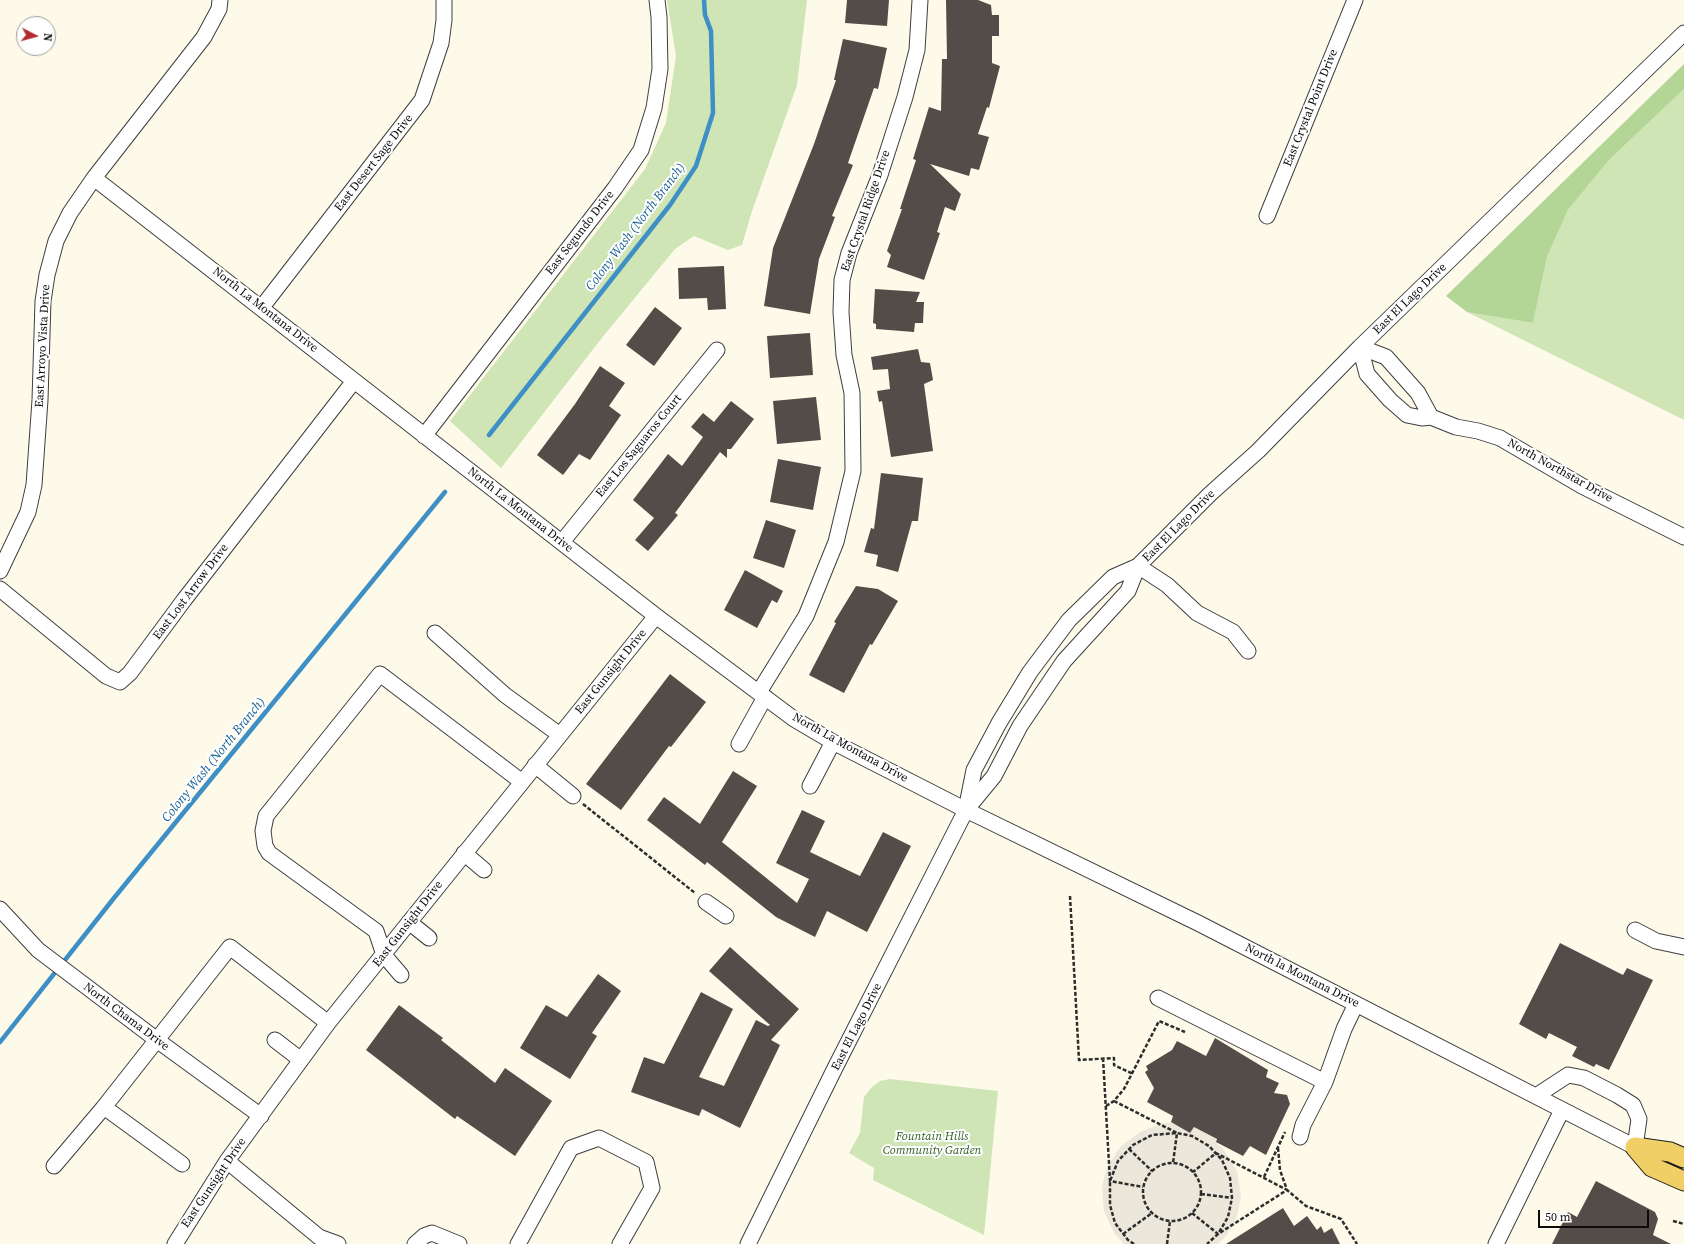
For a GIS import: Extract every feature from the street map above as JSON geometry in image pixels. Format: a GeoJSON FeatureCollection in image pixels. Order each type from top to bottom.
{"type":"FeatureCollection","features":[{"type":"Feature","properties":{"kind":"main road"},"geometry":{"type":"LineString","coordinates":[[1635,1147],[1670,1152],[1684,1158]]}},
{"type":"Feature","properties":{"kind":"main road"},"geometry":{"type":"LineString","coordinates":[[1635,1147],[1652,1167],[1684,1180]]}},
{"type":"Feature","properties":{"kind":"street","name":"East Arroyo Vista Drive"},"geometry":{"type":"LineString","coordinates":[[0,571],[28,512],[34,485],[40,400],[42,323],[47,275],[56,241],[70,213],[94,178],[204,37],[219,9],[220,0]]}},
{"type":"Feature","properties":{"kind":"street","name":"East Desert Sage Drive"},"geometry":{"type":"LineString","coordinates":[[262,307],[422,100],[441,43],[444,20],[444,0]]}},
{"type":"Feature","properties":{"kind":"street","name":"East Segundo Drive"},"geometry":{"type":"LineString","coordinates":[[424,436],[615,188],[641,150],[654,108],[660,69],[659,17],[657,0]]}},
{"type":"Feature","properties":{"kind":"street","name":"East Crystal Ridge Drive"},"geometry":{"type":"LineString","coordinates":[[739,744],[762,694],[806,616],[836,542],[840,528],[853,471],[852,392],[844,355],[841,312],[842,280],[849,253],[880,176],[904,97],[917,50],[920,0]]}},
{"type":"Feature","properties":{"kind":"street","name":"East Crystal Point Drive"},"geometry":{"type":"LineString","coordinates":[[1267,216],[1355,0]]}},
{"type":"Feature","properties":{"kind":"street","name":"East El Lago Drive"},"geometry":{"type":"LineString","coordinates":[[748,1244],[835,1068],[966,810],[994,776],[1020,726],[1064,661],[1128,591],[1138,566],[1210,494],[1258,451],[1360,347],[1684,33]]}},
{"type":"Feature","properties":{"kind":"street","name":"North La Montana Drive"},"geometry":{"type":"LineString","coordinates":[[94,178],[262,307],[424,436],[656,616],[794,719],[833,742],[966,810]]}},
{"type":"Feature","properties":{"kind":"street"},"geometry":{"type":"LineString","coordinates":[[1360,347],[1386,356],[1418,393],[1431,417]]}},
{"type":"Feature","properties":{"kind":"street","name":"North Northstar Drive"},"geometry":{"type":"LineString","coordinates":[[1360,347],[1367,374],[1390,400],[1407,415],[1422,418],[1431,417],[1456,427],[1478,431],[1500,438],[1582,486],[1684,537]]}},
{"type":"Feature","properties":{"kind":"street","name":"East Los Saguaros Court"},"geometry":{"type":"LineString","coordinates":[[562,542],[717,350]]}},
{"type":"Feature","properties":{"kind":"street","name":"East Lost Arrow Drive"},"geometry":{"type":"LineString","coordinates":[[0,589],[106,676],[120,682],[130,673],[184,600],[354,381]]}},
{"type":"Feature","properties":{"kind":"street"},"geometry":{"type":"LineString","coordinates":[[1390,400],[1408,382]]}},
{"type":"Feature","properties":{"kind":"street","name":"East El Lago Drive"},"geometry":{"type":"LineString","coordinates":[[966,810],[974,770],[999,723],[1030,672],[1069,620],[1094,593],[1112,576],[1138,566]]}},
{"type":"Feature","properties":{"kind":"street"},"geometry":{"type":"LineString","coordinates":[[1138,566],[1167,585],[1196,613],[1233,632],[1248,651]]}},
{"type":"Feature","properties":{"kind":"street","name":"East Gunsight Drive"},"geometry":{"type":"LineString","coordinates":[[175,1244],[227,1161],[328,1023],[656,616]]}},
{"type":"Feature","properties":{"kind":"street"},"geometry":{"type":"LineString","coordinates":[[435,632],[506,694],[560,734]]}},
{"type":"Feature","properties":{"kind":"street"},"geometry":{"type":"LineString","coordinates":[[401,975],[384,955],[376,931],[269,853],[265,846],[262,831],[266,816],[380,674],[522,782]]}},
{"type":"Feature","properties":{"kind":"street"},"geometry":{"type":"LineString","coordinates":[[810,786],[833,742]]}},
{"type":"Feature","properties":{"kind":"street"},"geometry":{"type":"LineString","coordinates":[[535,766],[573,796]]}},
{"type":"Feature","properties":{"kind":"street","name":"North la Montana Drive"},"geometry":{"type":"LineString","coordinates":[[966,810],[1198,923],[1635,1147]]}},
{"type":"Feature","properties":{"kind":"street"},"geometry":{"type":"LineString","coordinates":[[464,854],[484,870]]}},
{"type":"Feature","properties":{"kind":"street"},"geometry":{"type":"LineString","coordinates":[[706,902],[726,916]]}},
{"type":"Feature","properties":{"kind":"street","name":"North Chama Drive"},"geometry":{"type":"LineString","coordinates":[[0,908],[38,950],[157,1041],[261,1116]]}},
{"type":"Feature","properties":{"kind":"street"},"geometry":{"type":"LineString","coordinates":[[409,922],[429,938]]}},
{"type":"Feature","properties":{"kind":"street"},"geometry":{"type":"LineString","coordinates":[[1635,930],[1656,941],[1684,947]]}},
{"type":"Feature","properties":{"kind":"street"},"geometry":{"type":"LineString","coordinates":[[54,1166],[104,1107],[230,947],[328,1023]]}},
{"type":"Feature","properties":{"kind":"street"},"geometry":{"type":"LineString","coordinates":[[1158,998],[1325,1082]]}},
{"type":"Feature","properties":{"kind":"street"},"geometry":{"type":"LineString","coordinates":[[1300,1137],[1303,1126],[1325,1082],[1344,1028],[1356,1004]]}},
{"type":"Feature","properties":{"kind":"street"},"geometry":{"type":"LineString","coordinates":[[275,1040],[301,1060]]}},
{"type":"Feature","properties":{"kind":"street"},"geometry":{"type":"LineString","coordinates":[[1536,1096],[1568,1075],[1584,1078],[1618,1095],[1632,1105],[1639,1119],[1635,1147]]}},
{"type":"Feature","properties":{"kind":"street"},"geometry":{"type":"LineString","coordinates":[[104,1107],[182,1164]]}},
{"type":"Feature","properties":{"kind":"street"},"geometry":{"type":"LineString","coordinates":[[1496,1244],[1562,1110]]}},
{"type":"Feature","properties":{"kind":"street"},"geometry":{"type":"LineString","coordinates":[[518,1244],[571,1148],[600,1138],[646,1162],[652,1188],[620,1244]]}},
{"type":"Feature","properties":{"kind":"street"},"geometry":{"type":"LineString","coordinates":[[227,1161],[319,1237],[338,1244]]}},
{"type":"Feature","properties":{"kind":"street"},"geometry":{"type":"LineString","coordinates":[[415,1244],[424,1236],[432,1233],[459,1244]]}},
{"type":"Feature","properties":{"kind":"path"},"geometry":{"type":"LineString","coordinates":[[573,796],[706,902]]}},
{"type":"Feature","properties":{"kind":"path"},"geometry":{"type":"LineString","coordinates":[[1070,896],[1079,1060],[1114,1058],[1114,1064],[1133,1074]]}},
{"type":"Feature","properties":{"kind":"path"},"geometry":{"type":"LineString","coordinates":[[1106,1106],[1114,1101],[1124,1089],[1159,1021],[1185,1032]]}},
{"type":"Feature","properties":{"kind":"path"},"geometry":{"type":"LineString","coordinates":[[1103,1058],[1110,1205],[1115,1223],[1123,1234],[1134,1244]]}},
{"type":"Feature","properties":{"kind":"path"},"geometry":{"type":"LineString","coordinates":[[1114,1101],[1176,1133]]}},
{"type":"Feature","properties":{"kind":"path"},"geometry":{"type":"LineString","coordinates":[[1264,1177],[1288,1124]]}},
{"type":"Feature","properties":{"kind":"path"},"geometry":{"type":"LineString","coordinates":[[1110,1181],[1118,1161],[1129,1148],[1152,1135],[1176,1133],[1192,1136],[1209,1146],[1216,1153],[1222,1160],[1230,1178],[1232,1198],[1228,1217],[1218,1234]]}},
{"type":"Feature","properties":{"kind":"path"},"geometry":{"type":"LineString","coordinates":[[1173,1163],[1176,1133]]}},
{"type":"Feature","properties":{"kind":"path"},"geometry":{"type":"LineString","coordinates":[[1278,1146],[1280,1170],[1287,1190]]}},
{"type":"Feature","properties":{"kind":"path"},"geometry":{"type":"LineString","coordinates":[[1129,1148],[1152,1171]]}},
{"type":"Feature","properties":{"kind":"path"},"geometry":{"type":"LineString","coordinates":[[1193,1172],[1216,1153]]}},
{"type":"Feature","properties":{"kind":"path"},"geometry":{"type":"LineString","coordinates":[[1216,1153],[1287,1190],[1306,1206],[1341,1219],[1357,1244]]}},
{"type":"Feature","properties":{"kind":"path"},"geometry":{"type":"LineString","coordinates":[[1173,1163],[1182,1164],[1193,1172],[1200,1184],[1201,1194],[1199,1203],[1192,1213],[1179,1220],[1170,1221],[1160,1219],[1152,1213],[1146,1205],[1143,1187],[1147,1176],[1152,1171],[1163,1164],[1173,1163]]}},
{"type":"Feature","properties":{"kind":"path"},"geometry":{"type":"LineString","coordinates":[[1110,1181],[1143,1187]]}},
{"type":"Feature","properties":{"kind":"path"},"geometry":{"type":"LineString","coordinates":[[1207,1244],[1218,1234],[1287,1190]]}},
{"type":"Feature","properties":{"kind":"path"},"geometry":{"type":"LineString","coordinates":[[1201,1194],[1232,1198]]}},
{"type":"Feature","properties":{"kind":"path"},"geometry":{"type":"LineString","coordinates":[[1123,1234],[1152,1213]]}},
{"type":"Feature","properties":{"kind":"path"},"geometry":{"type":"LineString","coordinates":[[1192,1213],[1218,1234]]}},
{"type":"Feature","properties":{"kind":"path"},"geometry":{"type":"LineString","coordinates":[[1167,1244],[1170,1221]]}},
{"type":"Feature","properties":{"kind":"path"},"geometry":{"type":"LineString","coordinates":[[1673,1221],[1684,1224]]}},
{"type":"Feature","properties":{"kind":"green space"},"geometry":{"type":"Polygon","coordinates":[[[667,0],[807,0],[797,85],[752,211],[742,245],[728,250],[694,236],[675,249],[601,339],[501,468],[450,421],[645,169],[666,123],[676,56],[667,0]]]}},
{"type":"Feature","properties":{"kind":"green space"},"geometry":{"type":"Polygon","coordinates":[[[1684,64],[1684,89],[1609,160],[1568,210],[1547,257],[1533,323],[1467,312],[1446,296],[1684,64]]]}},
{"type":"Feature","properties":{"kind":"green space"},"geometry":{"type":"Polygon","coordinates":[[[1684,89],[1684,420],[1467,312],[1533,323],[1547,257],[1568,210],[1609,160],[1684,89]]]}},
{"type":"Feature","properties":{"kind":"green space","name":"Fountain Hills Community Garden"},"geometry":{"type":"Polygon","coordinates":[[[890,1079],[998,1091],[984,1235],[873,1180],[874,1168],[849,1153],[860,1133],[864,1097],[871,1088],[880,1081],[890,1079]]]}},
{"type":"Feature","properties":{"kind":"shaded area"},"geometry":{"type":"Polygon","coordinates":[[[1171,1122],[1190,1133],[1194,1127],[1216,1139],[1216,1142],[1225,1151],[1237,1171],[1241,1195],[1237,1216],[1227,1235],[1218,1244],[1124,1244],[1114,1233],[1104,1211],[1102,1189],[1107,1167],[1120,1147],[1140,1132],[1160,1124],[1171,1122]]]}},
{"type":"Feature","properties":{"kind":"building"},"geometry":{"type":"Polygon","coordinates":[[[847,0],[889,0],[887,26],[845,23],[847,0]]]}},
{"type":"Feature","properties":{"kind":"building"},"geometry":{"type":"Polygon","coordinates":[[[946,0],[978,0],[991,5],[992,15],[999,15],[999,36],[992,36],[992,63],[1000,66],[989,108],[987,107],[978,134],[989,137],[979,170],[971,168],[969,176],[930,164],[961,194],[955,211],[945,207],[937,232],[940,233],[924,280],[887,267],[891,255],[887,251],[902,209],[900,209],[916,160],[913,159],[929,107],[941,111],[942,59],[947,59],[946,0]]]}},
{"type":"Feature","properties":{"kind":"building"},"geometry":{"type":"Polygon","coordinates":[[[843,39],[887,48],[878,89],[874,88],[848,163],[853,165],[832,216],[835,217],[819,259],[810,314],[764,306],[773,248],[814,144],[836,80],[834,80],[843,39]]]}},
{"type":"Feature","properties":{"kind":"building"},"geometry":{"type":"Polygon","coordinates":[[[724,266],[726,309],[708,310],[707,298],[679,299],[678,268],[724,266]]]}},
{"type":"Feature","properties":{"kind":"building"},"geometry":{"type":"Polygon","coordinates":[[[875,289],[920,292],[916,302],[924,302],[923,323],[915,323],[914,332],[876,329],[876,324],[873,323],[875,289]]]}},
{"type":"Feature","properties":{"kind":"building"},"geometry":{"type":"Polygon","coordinates":[[[655,307],[682,328],[654,366],[626,345],[655,307]]]}},
{"type":"Feature","properties":{"kind":"building"},"geometry":{"type":"Polygon","coordinates":[[[810,333],[813,375],[770,378],[767,336],[810,333]]]}},
{"type":"Feature","properties":{"kind":"building"},"geometry":{"type":"Polygon","coordinates":[[[918,349],[921,362],[930,363],[933,380],[924,384],[933,451],[891,457],[882,401],[879,402],[877,391],[890,389],[888,369],[873,370],[871,357],[918,349]]]}},
{"type":"Feature","properties":{"kind":"building"},"geometry":{"type":"Polygon","coordinates":[[[600,366],[625,383],[609,406],[621,415],[590,460],[579,454],[563,475],[537,455],[575,404],[600,366]]]}},
{"type":"Feature","properties":{"kind":"building"},"geometry":{"type":"Polygon","coordinates":[[[816,397],[821,440],[777,444],[773,401],[816,397]]]}},
{"type":"Feature","properties":{"kind":"building"},"geometry":{"type":"Polygon","coordinates":[[[731,401],[754,419],[731,449],[727,449],[727,458],[720,452],[675,513],[678,515],[648,551],[635,540],[654,518],[633,500],[668,454],[682,466],[703,437],[691,427],[703,413],[714,422],[731,401]]]}},
{"type":"Feature","properties":{"kind":"building"},"geometry":{"type":"Polygon","coordinates":[[[778,459],[821,467],[813,510],[770,502],[778,459]]]}},
{"type":"Feature","properties":{"kind":"building"},"geometry":{"type":"Polygon","coordinates":[[[881,473],[923,478],[918,521],[912,521],[898,572],[876,566],[878,555],[864,552],[871,528],[874,529],[881,473]]]}},
{"type":"Feature","properties":{"kind":"building"},"geometry":{"type":"Polygon","coordinates":[[[766,520],[796,530],[784,568],[753,558],[766,520]]]}},
{"type":"Feature","properties":{"kind":"building"},"geometry":{"type":"Polygon","coordinates":[[[745,570],[783,591],[777,603],[772,600],[757,628],[724,610],[745,570]]]}},
{"type":"Feature","properties":{"kind":"building"},"geometry":{"type":"Polygon","coordinates":[[[856,586],[878,589],[898,601],[872,645],[870,644],[844,693],[809,675],[836,623],[834,622],[856,586]]]}},
{"type":"Feature","properties":{"kind":"building"},"geometry":{"type":"Polygon","coordinates":[[[670,674],[706,702],[671,747],[669,746],[621,810],[586,784],[670,674]]]}},
{"type":"Feature","properties":{"kind":"building"},"geometry":{"type":"Polygon","coordinates":[[[733,771],[757,786],[722,842],[797,903],[809,879],[776,863],[802,810],[825,821],[810,852],[860,876],[883,832],[911,846],[867,932],[827,911],[815,937],[776,917],[707,862],[705,865],[647,820],[664,797],[700,824],[733,771]]]}},
{"type":"Feature","properties":{"kind":"building"},"geometry":{"type":"Polygon","coordinates":[[[1560,943],[1623,975],[1627,968],[1653,980],[1609,1070],[1596,1064],[1594,1067],[1572,1056],[1577,1047],[1549,1033],[1546,1039],[1519,1024],[1560,943]]]}},
{"type":"Feature","properties":{"kind":"building"},"geometry":{"type":"Polygon","coordinates":[[[730,947],[799,1009],[771,1040],[780,1045],[740,1128],[702,1109],[699,1116],[631,1092],[644,1057],[664,1064],[701,992],[733,1009],[699,1077],[724,1086],[756,1020],[768,1026],[770,1025],[709,971],[730,947]]]}},
{"type":"Feature","properties":{"kind":"building"},"geometry":{"type":"Polygon","coordinates":[[[598,974],[621,991],[592,1033],[597,1036],[570,1079],[520,1048],[546,1005],[567,1017],[598,974]]]}},
{"type":"Feature","properties":{"kind":"building"},"geometry":{"type":"Polygon","coordinates":[[[399,1005],[443,1038],[441,1040],[495,1083],[505,1068],[552,1101],[515,1156],[457,1116],[455,1119],[366,1050],[399,1005]]]}},
{"type":"Feature","properties":{"kind":"building"},"geometry":{"type":"Polygon","coordinates":[[[1215,1038],[1268,1070],[1266,1077],[1279,1083],[1274,1093],[1287,1095],[1290,1104],[1266,1155],[1250,1146],[1243,1156],[1216,1142],[1217,1139],[1194,1127],[1190,1133],[1171,1122],[1173,1116],[1147,1102],[1154,1088],[1145,1072],[1148,1070],[1146,1066],[1172,1050],[1177,1041],[1206,1056],[1215,1038]]]}},
{"type":"Feature","properties":{"kind":"building"},"geometry":{"type":"Polygon","coordinates":[[[1596,1181],[1655,1212],[1658,1219],[1653,1235],[1671,1244],[1552,1244],[1568,1212],[1577,1217],[1596,1181]]]}},
{"type":"Feature","properties":{"kind":"building"},"geometry":{"type":"Polygon","coordinates":[[[1283,1208],[1294,1226],[1307,1216],[1317,1230],[1321,1226],[1324,1233],[1332,1228],[1340,1244],[1226,1244],[1283,1208]]]}},
{"type":"Feature","properties":{"kind":"waterway","name":"Colony Wash (North Branch)"},"geometry":{"type":"LineString","coordinates":[[489,435],[670,205],[696,166],[713,113],[711,31],[705,15],[704,0]]}},
{"type":"Feature","properties":{"kind":"waterway","name":"Colony Wash (North Branch)"},"geometry":{"type":"LineString","coordinates":[[0,1042],[114,898],[445,492]]}}]}
